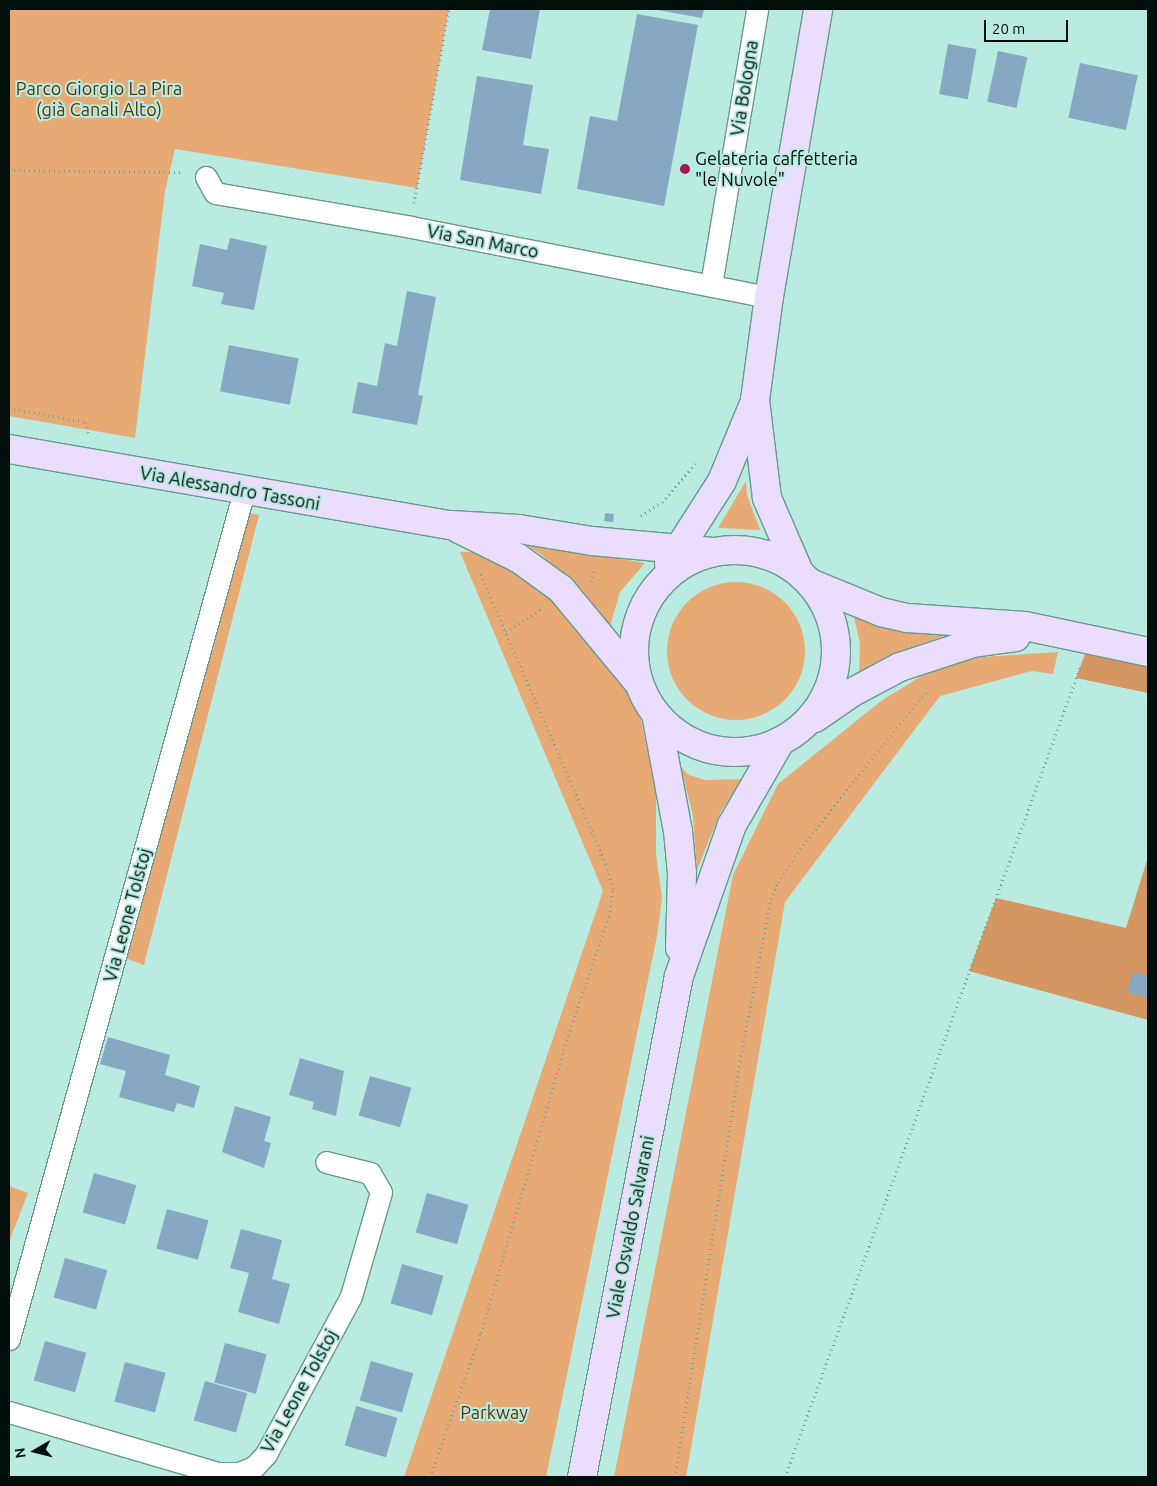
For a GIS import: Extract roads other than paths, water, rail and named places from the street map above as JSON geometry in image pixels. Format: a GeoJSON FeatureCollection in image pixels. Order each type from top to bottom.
{"type":"FeatureCollection","features":[{"type":"Feature","properties":{"kind":"main road"},"geometry":{"type":"LineString","coordinates":[[818,9],[769,296],[755,400],[722,482],[678,549],[644,607],[636,631],[634,657],[639,682],[656,714],[676,734],[709,749],[726,753],[754,751],[780,742],[851,693],[924,658],[973,643],[1048,633]]}},
{"type":"Feature","properties":{"kind":"main road"},"geometry":{"type":"LineString","coordinates":[[755,400],[767,498],[804,577],[830,616],[837,654],[828,692],[806,724]]}},
{"type":"Feature","properties":{"kind":"main road","name":"Via Alessandro Tassoni"},"geometry":{"type":"LineString","coordinates":[[9,449],[244,491],[451,525],[519,529],[600,541],[713,552]]}},
{"type":"Feature","properties":{"kind":"main road","name":"Via Alessandro Tassoni"},"geometry":{"type":"LineString","coordinates":[[451,525],[518,558],[565,593],[639,682]]}},
{"type":"Feature","properties":{"kind":"main road"},"geometry":{"type":"LineString","coordinates":[[658,586],[680,567],[713,552],[735,549],[758,552],[780,560],[804,577],[881,612],[908,618],[1000,622],[1148,652]]}},
{"type":"Feature","properties":{"kind":"main road","name":"Viale Osvaldo Salvarani"},"geometry":{"type":"LineString","coordinates":[[656,714],[679,840],[682,873],[679,976]]}},
{"type":"Feature","properties":{"kind":"main road","name":"Viale Osvaldo Salvarani"},"geometry":{"type":"LineString","coordinates":[[582,1477],[679,976],[732,825],[780,742]]}},
{"type":"Feature","properties":{"kind":"street","name":"Via Bologna"},"geometry":{"type":"LineString","coordinates":[[711,285],[757,9]]}},
{"type":"Feature","properties":{"kind":"street","name":"Via San Marco"},"geometry":{"type":"LineString","coordinates":[[206,177],[215,192],[411,227],[769,296]]}},
{"type":"Feature","properties":{"kind":"street","name":"Via Leone Tolstoj"},"geometry":{"type":"LineString","coordinates":[[9,1339],[244,491]]}},
{"type":"Feature","properties":{"kind":"street","name":"Via Leone Tolstoj"},"geometry":{"type":"LineString","coordinates":[[9,1412],[217,1473],[239,1473],[254,1466],[266,1454],[351,1296],[381,1192],[370,1174],[326,1162]]}},
{"type":"Feature","properties":{"kind":"place","name":"Gelateria caffetteria \"le Nuvole\""},"geometry":{"type":"Point","coordinates":[685,169]}},
{"type":"Feature","properties":{"kind":"park label","name":"Parco Giorgio La Pira (già Canali Alto)"},"geometry":{"type":"Point","coordinates":[99,99]}},
{"type":"Feature","properties":{"kind":"park label","name":"Parkway"},"geometry":{"type":"Point","coordinates":[494,1412]}}]}
